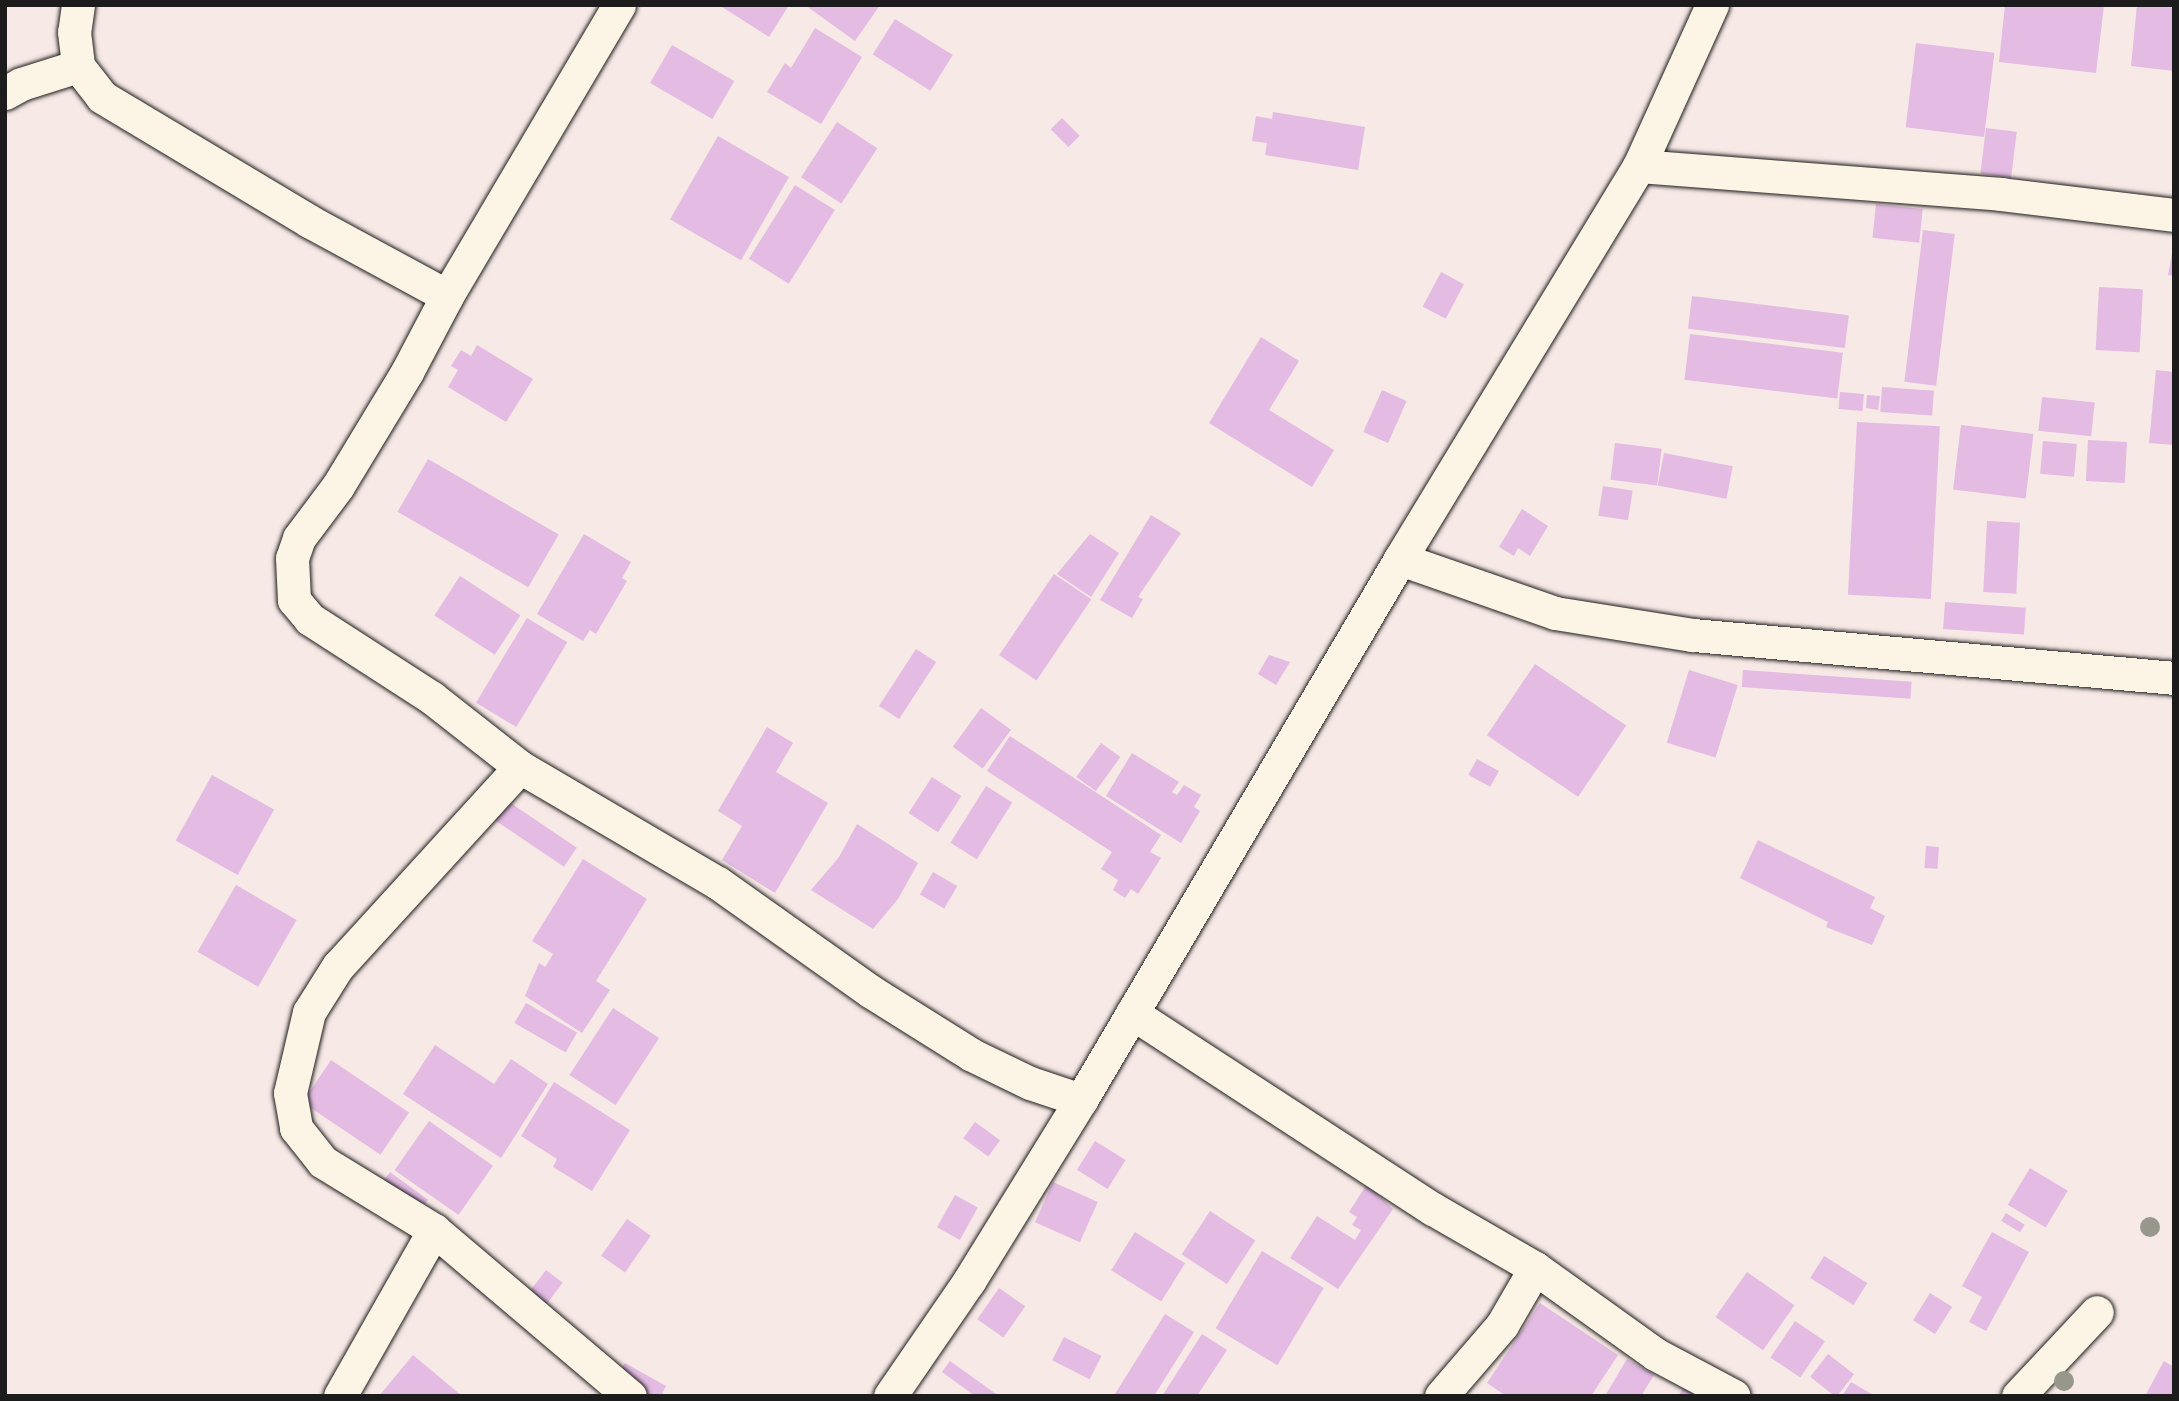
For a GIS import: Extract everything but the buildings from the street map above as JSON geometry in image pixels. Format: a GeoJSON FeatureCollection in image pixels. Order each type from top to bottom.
{"type":"FeatureCollection","features":[{"type":"Feature","properties":{"kind":"street"},"geometry":{"type":"LineString","coordinates":[[78,5],[74,32],[78,65],[102,97],[309,221],[447,296]]}},
{"type":"Feature","properties":{"kind":"street"},"geometry":{"type":"LineString","coordinates":[[620,5],[447,296],[352,463],[299,538],[292,558],[294,600],[310,619],[432,698],[520,767],[718,883],[870,991],[972,1055],[1080,1100]]}},
{"type":"Feature","properties":{"kind":"street"},"geometry":{"type":"LineString","coordinates":[[890,1396],[970,1281],[1400,559],[1639,166],[1712,5]]}},
{"type":"Feature","properties":{"kind":"street"},"geometry":{"type":"LineString","coordinates":[[5,93],[21,84],[78,65]]}},
{"type":"Feature","properties":{"kind":"street"},"geometry":{"type":"LineString","coordinates":[[1639,166],[2001,194],[2174,215]]}},
{"type":"Feature","properties":{"kind":"street"},"geometry":{"type":"LineString","coordinates":[[1400,559],[1555,613],[1679,632],[2174,678]]}},
{"type":"Feature","properties":{"kind":"street"},"geometry":{"type":"LineString","coordinates":[[520,767],[338,966],[309,1012],[297,1050],[290,1093],[296,1128],[323,1162],[434,1230],[630,1396]]}},
{"type":"Feature","properties":{"kind":"street"},"geometry":{"type":"LineString","coordinates":[[1132,1013],[1433,1209],[1535,1268],[1655,1354],[1734,1396]]}},
{"type":"Feature","properties":{"kind":"street"},"geometry":{"type":"LineString","coordinates":[[340,1396],[434,1230]]}},
{"type":"Feature","properties":{"kind":"street"},"geometry":{"type":"LineString","coordinates":[[1441,1396],[1502,1325],[1535,1268]]}},
{"type":"Feature","properties":{"kind":"street"},"geometry":{"type":"LineString","coordinates":[[2018,1396],[2097,1312]]}}]}
